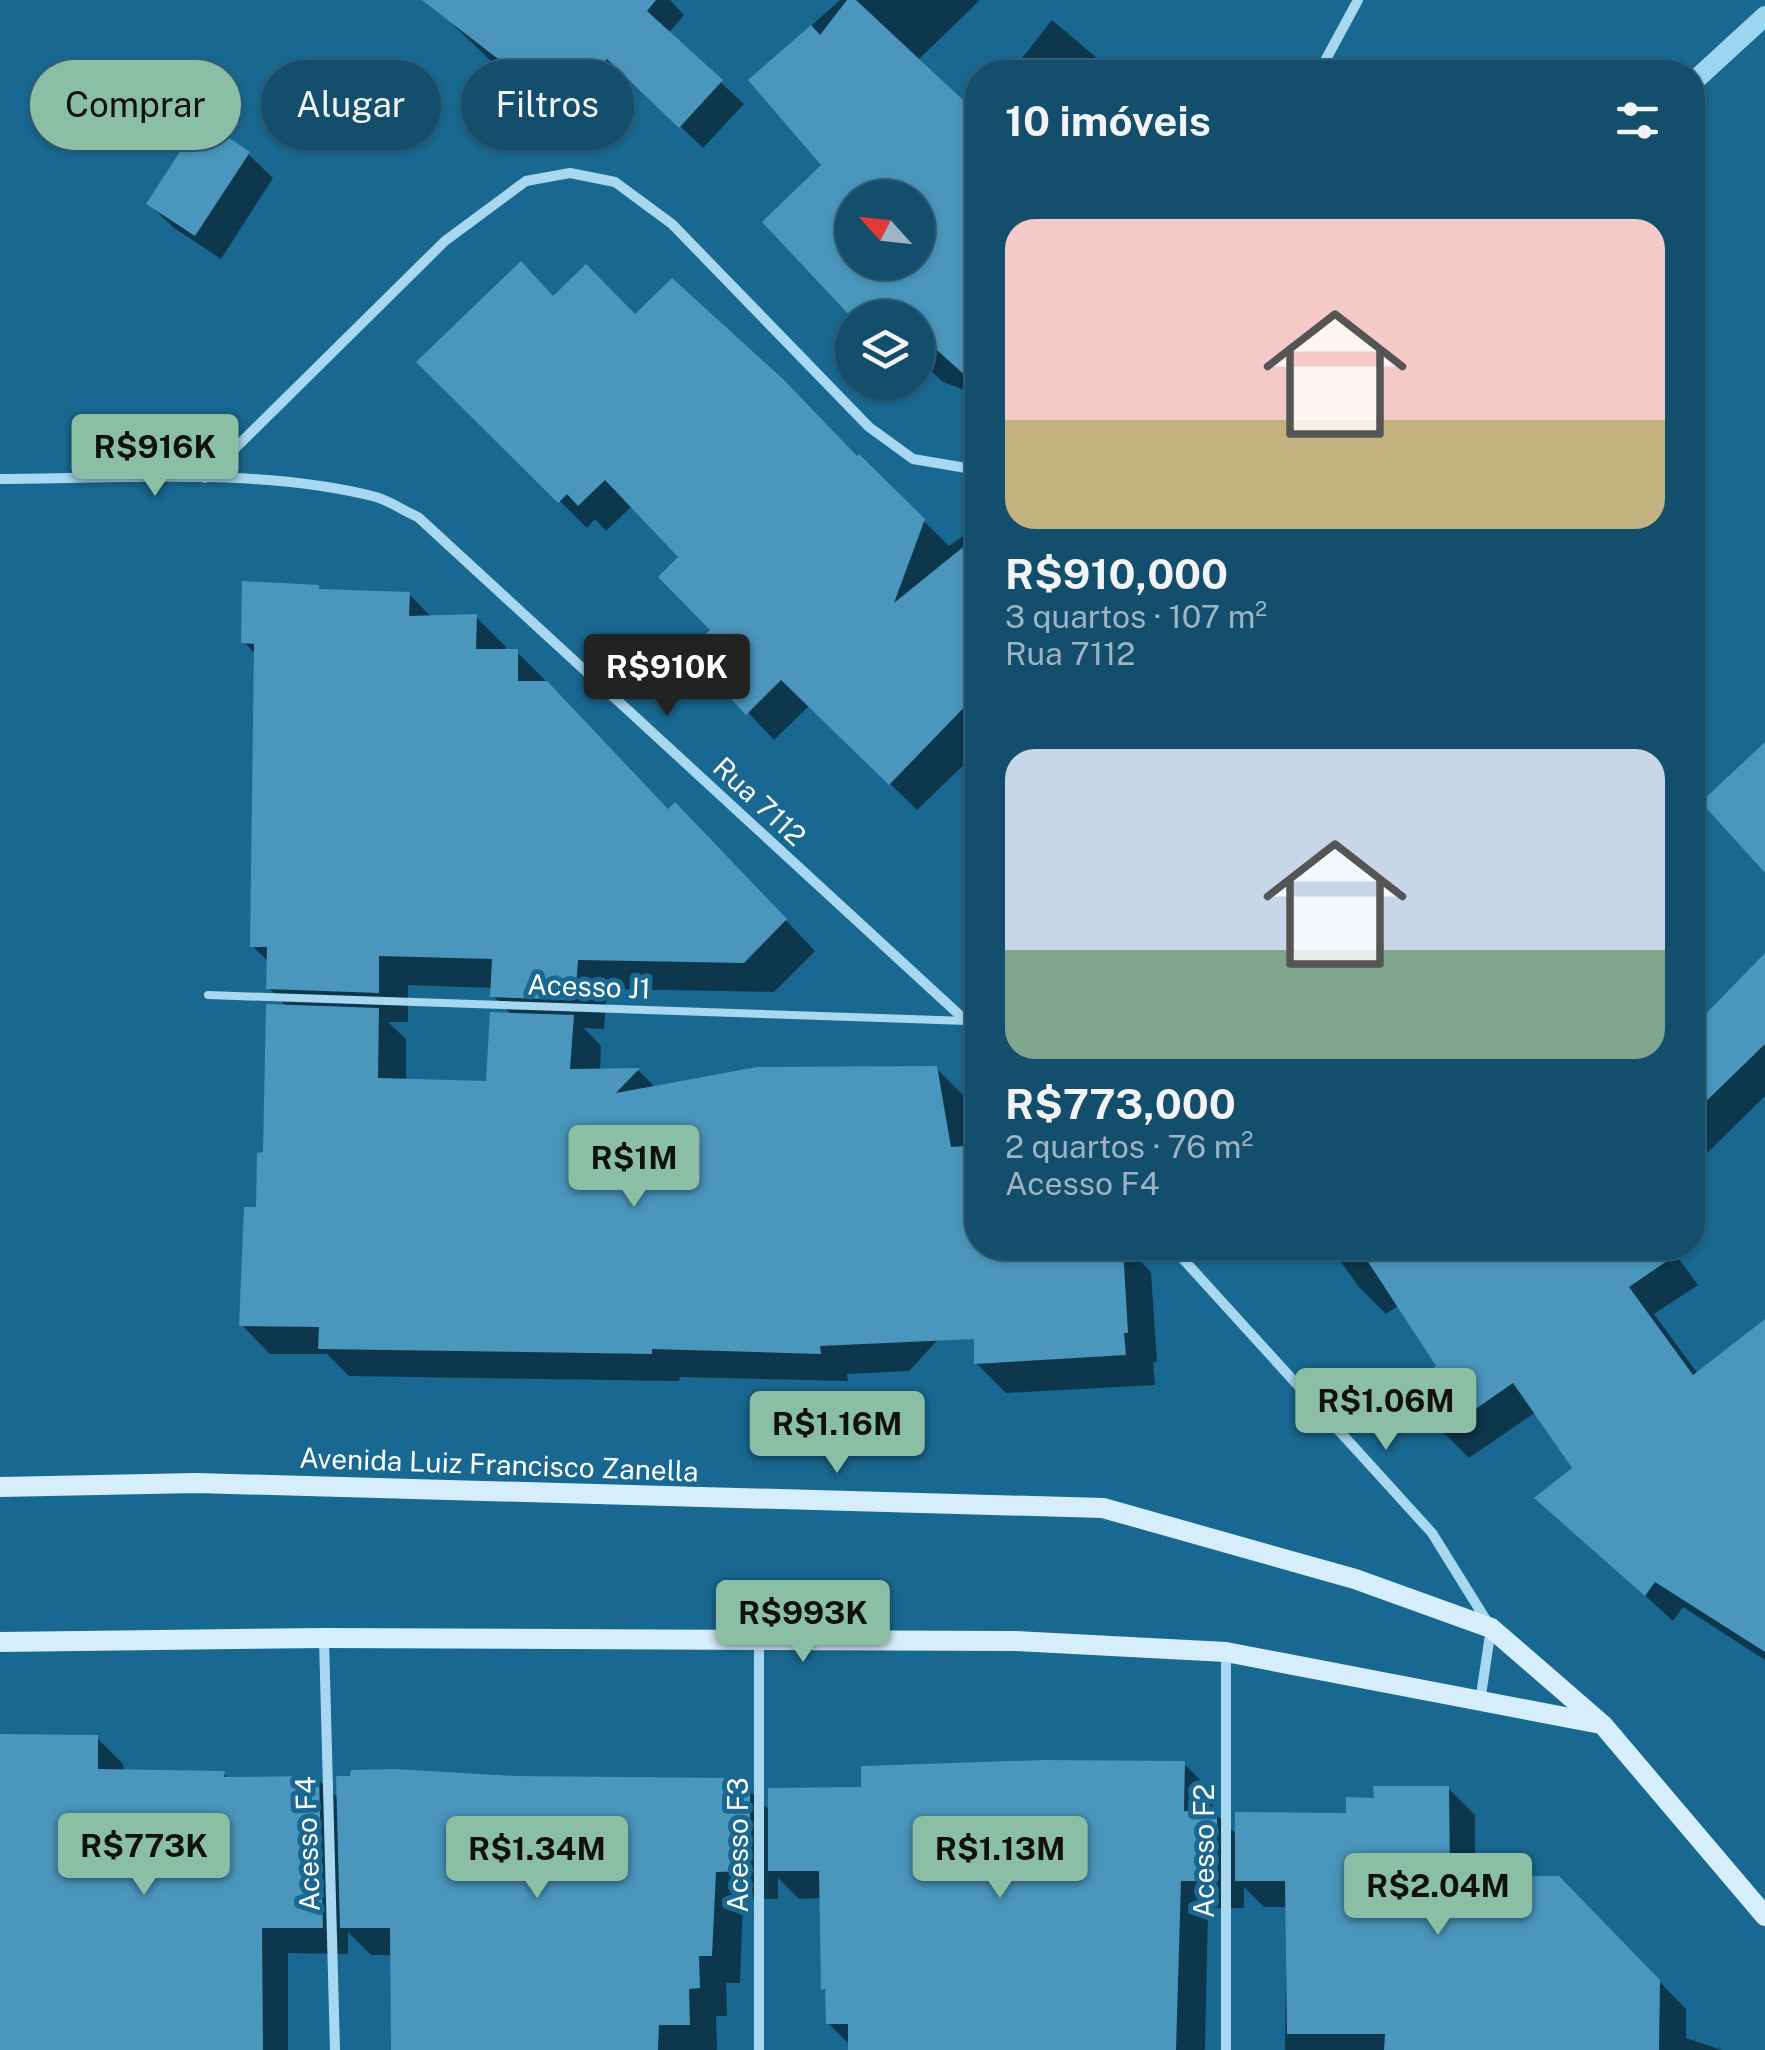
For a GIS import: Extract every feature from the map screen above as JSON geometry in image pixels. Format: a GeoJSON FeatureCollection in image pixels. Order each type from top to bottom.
{"type":"FeatureCollection","features":[{"type":"Feature","properties":{"kind":"street"},"geometry":{"type":"LineString","coordinates":[[1326,60],[1358,0]]}},
{"type":"Feature","properties":{"kind":"street"},"geometry":{"type":"LineString","coordinates":[[205,478],[444,241],[526,181],[570,173],[615,182],[672,224],[869,427],[913,460],[965,468]]}},
{"type":"Feature","properties":{"kind":"street","name":"Rua 7112"},"geometry":{"type":"LineString","coordinates":[[0,480],[205,478],[311,485],[380,498],[418,517],[965,1019]]}},
{"type":"Feature","properties":{"kind":"street"},"geometry":{"type":"LineString","coordinates":[[1184,1260],[1432,1533],[1492,1628],[1480,1703]]}},
{"type":"Feature","properties":{"kind":"street","name":"Avenida Luiz Francisco Zanella"},"geometry":{"type":"LineString","coordinates":[[0,1487],[196,1483],[1102,1508],[1356,1579],[1492,1628],[1603,1725],[1765,1916]]}},
{"type":"Feature","properties":{"kind":"street"},"geometry":{"type":"LineString","coordinates":[[0,1642],[324,1638],[1015,1641],[1226,1652],[1603,1725]]}},
{"type":"Feature","properties":{"kind":"street","name":"Acesso F4"},"geometry":{"type":"LineString","coordinates":[[324,1638],[335,2050]]}},
{"type":"Feature","properties":{"kind":"street","name":"Acesso F3"},"geometry":{"type":"LineString","coordinates":[[759,2050],[760,1640]]}},
{"type":"Feature","properties":{"kind":"street","name":"Acesso F2"},"geometry":{"type":"LineString","coordinates":[[1226,1652],[1226,2050]]}},
{"type":"Feature","properties":{"kind":"lane","name":"Acesso J1"},"geometry":{"type":"LineString","coordinates":[[208,995],[965,1022]]}},
{"type":"Feature","properties":{"kind":"building"},"geometry":{"type":"Polygon","coordinates":[[[422,0],[656,0],[647,11],[723,80],[679,128],[634,85],[634,60],[499,60],[422,0]]]}},
{"type":"Feature","properties":{"kind":"building"},"geometry":{"type":"Polygon","coordinates":[[[847,0],[856,0],[965,102],[965,375],[935,348],[935,300],[835,300],[762,222],[821,165],[748,80],[811,25],[820,35],[847,0]]]}},
{"type":"Feature","properties":{"kind":"building"},"geometry":{"type":"Polygon","coordinates":[[[241,146],[250,152],[195,236],[146,204],[181,150],[241,150],[241,146]]]}},
{"type":"Feature","properties":{"kind":"building"},"geometry":{"type":"Polygon","coordinates":[[[521,261],[553,296],[586,264],[635,314],[672,278],[783,379],[925,519],[894,603],[965,546],[965,706],[889,785],[781,680],[746,715],[687,651],[710,630],[658,577],[678,557],[605,480],[578,506],[567,494],[558,503],[416,362],[521,261]]]}},
{"type":"Feature","properties":{"kind":"building"},"geometry":{"type":"Polygon","coordinates":[[[242,581],[410,592],[409,616],[477,614],[476,649],[518,649],[518,681],[547,681],[668,809],[675,802],[787,919],[744,963],[578,960],[575,1000],[490,997],[492,959],[379,956],[379,993],[266,989],[267,947],[250,947],[254,644],[241,643],[242,581]]]}},
{"type":"Feature","properties":{"kind":"building"},"geometry":{"type":"Polygon","coordinates":[[[1765,742],[1765,873],[1705,806],[1705,798],[1765,742]]]}},
{"type":"Feature","properties":{"kind":"building"},"geometry":{"type":"Polygon","coordinates":[[[1765,953],[1765,1044],[1705,1102],[1705,1015],[1765,953]]]}},
{"type":"Feature","properties":{"kind":"building"},"geometry":{"type":"Polygon","coordinates":[[[266,1004],[379,1008],[378,1078],[486,1081],[490,1012],[574,1015],[570,1069],[640,1068],[616,1093],[757,1067],[937,1066],[951,1147],[965,1146],[965,1260],[1124,1260],[1126,1355],[974,1364],[974,1339],[820,1346],[821,1354],[652,1349],[652,1354],[318,1349],[319,1327],[239,1326],[244,1207],[256,1207],[257,1153],[263,1152],[266,1004]]]}},
{"type":"Feature","properties":{"kind":"building"},"geometry":{"type":"Polygon","coordinates":[[[1367,1260],[1668,1260],[1629,1287],[1693,1375],[1765,1319],[1765,1652],[1655,1582],[1645,1596],[1534,1498],[1572,1468],[1513,1383],[1441,1433],[1408,1386],[1436,1366],[1367,1260]]]}},
{"type":"Feature","properties":{"kind":"building"},"geometry":{"type":"Polygon","coordinates":[[[0,1734],[98,1735],[98,1769],[225,1771],[224,1777],[319,1776],[323,1928],[262,1928],[263,2050],[0,2050],[0,1734]]]}},
{"type":"Feature","properties":{"kind":"building"},"geometry":{"type":"Polygon","coordinates":[[[1043,1760],[1185,1761],[1184,1811],[1217,1811],[1217,1881],[1181,1881],[1176,2050],[848,2050],[848,2024],[826,2024],[825,1989],[821,1990],[819,1871],[768,1871],[768,1788],[861,1787],[861,1766],[1043,1760]]]}},
{"type":"Feature","properties":{"kind":"building"},"geometry":{"type":"Polygon","coordinates":[[[351,1770],[516,1776],[730,1778],[730,1788],[750,1788],[750,1871],[716,1872],[712,1956],[699,1956],[700,1988],[689,1989],[690,2025],[659,2025],[658,2050],[391,2050],[390,1928],[340,1928],[336,1776],[350,1776],[351,1770]]]}},
{"type":"Feature","properties":{"kind":"building"},"geometry":{"type":"Polygon","coordinates":[[[1373,1786],[1449,1786],[1450,1877],[1559,1876],[1660,1980],[1659,2050],[1384,2050],[1385,2034],[1287,2034],[1285,1881],[1235,1881],[1235,1812],[1346,1813],[1346,1797],[1374,1798],[1373,1786]]]}},
{"type":"Feature","properties":{"kind":"waterway"},"geometry":{"type":"LineString","coordinates":[[1705,71],[1765,16]]}}]}
